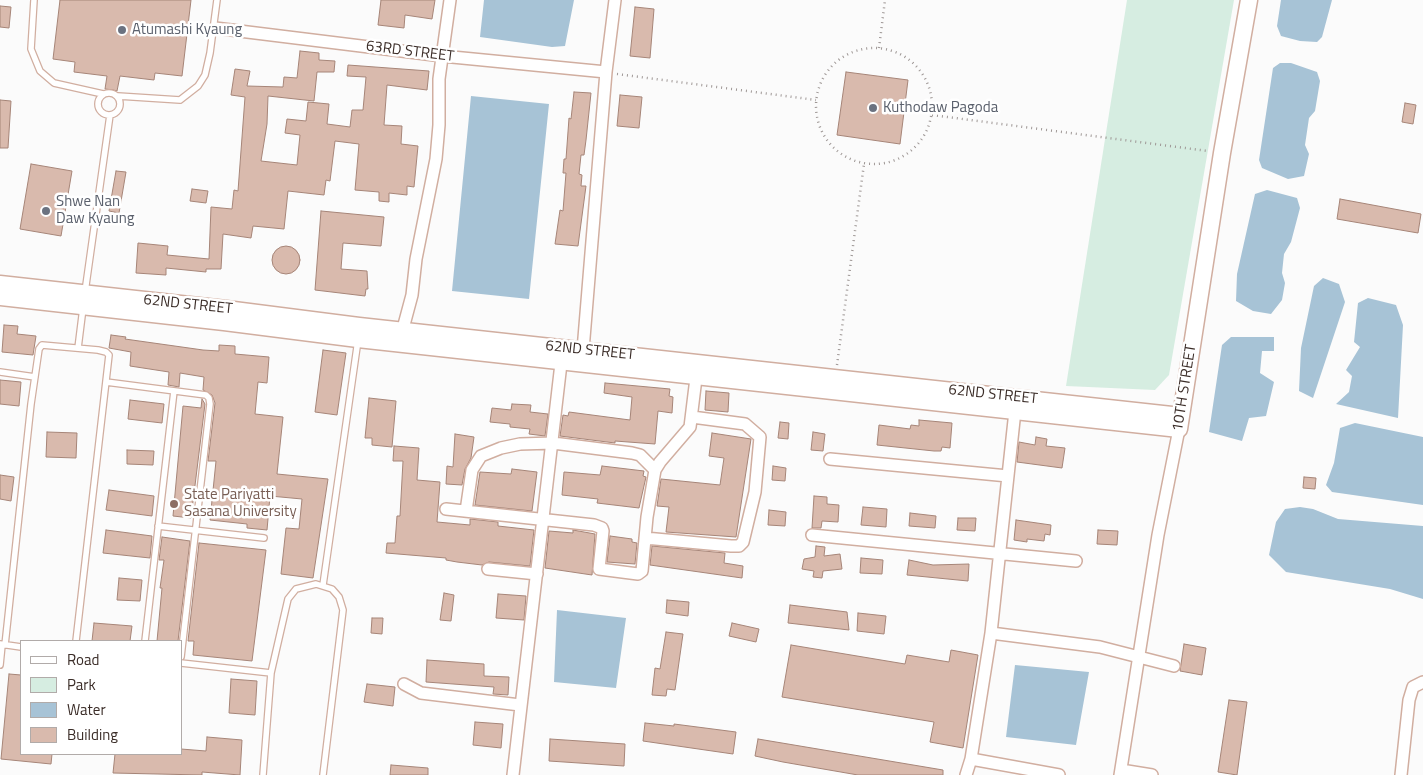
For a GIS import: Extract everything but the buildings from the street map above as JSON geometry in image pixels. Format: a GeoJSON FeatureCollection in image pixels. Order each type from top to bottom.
{"type":"FeatureCollection","features":[{"type":"Feature","properties":{"kind":"main road","name":"10TH STREET"},"geometry":{"type":"LineString","coordinates":[[1180,423],[1222,153],[1249,0]]}},
{"type":"Feature","properties":{"kind":"main road","name":"62ND STREET"},"geometry":{"type":"LineString","coordinates":[[0,284],[84,300]]}},
{"type":"Feature","properties":{"kind":"main road","name":"62ND STREET"},"geometry":{"type":"LineString","coordinates":[[0,297],[226,308],[358,333],[1180,423]]}},
{"type":"Feature","properties":{"kind":"main road","name":"62ND STREET"},"geometry":{"type":"LineString","coordinates":[[562,355],[583,350],[697,370]]}},
{"type":"Feature","properties":{"kind":"main road","name":"62ND STREET"},"geometry":{"type":"LineString","coordinates":[[835,384],[1015,411],[1070,411]]}},
{"type":"Feature","properties":{"kind":"street"},"geometry":{"type":"LineString","coordinates":[[400,337],[412,295],[416,259],[436,159],[442,56],[450,0]]}},
{"type":"Feature","properties":{"kind":"street"},"geometry":{"type":"LineString","coordinates":[[583,350],[606,72],[615,0]]}},
{"type":"Feature","properties":{"kind":"street","name":"63RD STREET"},"geometry":{"type":"LineString","coordinates":[[214,28],[442,56],[606,72]]}},
{"type":"Feature","properties":{"kind":"street"},"geometry":{"type":"LineString","coordinates":[[513,775],[562,355]]}},
{"type":"Feature","properties":{"kind":"street"},"geometry":{"type":"LineString","coordinates":[[446,509],[594,525],[602,528],[600,569],[640,573],[656,470],[660,462],[686,434],[692,417],[697,370]]}},
{"type":"Feature","properties":{"kind":"street"},"geometry":{"type":"LineString","coordinates":[[966,775],[971,759],[991,633],[1015,411]]}},
{"type":"Feature","properties":{"kind":"street"},"geometry":{"type":"LineString","coordinates":[[645,538],[724,546],[739,546],[743,542],[755,492],[760,437],[745,424],[692,417]]}},
{"type":"Feature","properties":{"kind":"street","name":"10TH STREET"},"geometry":{"type":"LineString","coordinates":[[1120,773],[1158,535],[1180,423]]}},
{"type":"Feature","properties":{"kind":"street"},"geometry":{"type":"LineString","coordinates":[[466,511],[472,470],[481,456],[490,450],[520,444],[553,443],[640,455],[656,470]]}},
{"type":"Feature","properties":{"kind":"street"},"geometry":{"type":"LineString","coordinates":[[830,459],[1008,476]]}},
{"type":"Feature","properties":{"kind":"street"},"geometry":{"type":"LineString","coordinates":[[812,535],[1000,552],[1076,561]]}},
{"type":"Feature","properties":{"kind":"street"},"geometry":{"type":"LineString","coordinates":[[488,569],[537,574]]}},
{"type":"Feature","properties":{"kind":"street"},"geometry":{"type":"LineString","coordinates":[[991,633],[1091,645],[1174,666]]}},
{"type":"Feature","properties":{"kind":"street"},"geometry":{"type":"LineString","coordinates":[[1401,775],[1409,700],[1414,687],[1423,682]]}},
{"type":"Feature","properties":{"kind":"street"},"geometry":{"type":"LineString","coordinates":[[404,684],[421,692],[520,705]]}},
{"type":"Feature","properties":{"kind":"street"},"geometry":{"type":"LineString","coordinates":[[971,759],[1059,775]]}},
{"type":"Feature","properties":{"kind":"street"},"geometry":{"type":"LineString","coordinates":[[1120,773],[1152,775]]}},
{"type":"Feature","properties":{"kind":"lane"},"geometry":{"type":"LineString","coordinates":[[34,0],[31,49],[40,71],[54,83],[103,94],[110,93],[118,96],[180,100],[190,94],[205,75],[217,0]]}},
{"type":"Feature","properties":{"kind":"lane"},"geometry":{"type":"LineString","coordinates":[[103,94],[99,99],[98,107],[104,115],[110,116],[119,110],[121,101],[118,96]]}},
{"type":"Feature","properties":{"kind":"lane"},"geometry":{"type":"LineString","coordinates":[[78,348],[110,116]]}},
{"type":"Feature","properties":{"kind":"lane"},"geometry":{"type":"LineString","coordinates":[[323,585],[358,333]]}},
{"type":"Feature","properties":{"kind":"lane"},"geometry":{"type":"LineString","coordinates":[[0,665],[35,377],[41,346],[78,348],[107,354],[106,382],[76,640]]}},
{"type":"Feature","properties":{"kind":"lane"},"geometry":{"type":"LineString","coordinates":[[0,372],[35,377]]}},
{"type":"Feature","properties":{"kind":"lane"},"geometry":{"type":"LineString","coordinates":[[106,382],[206,395],[210,401],[182,647]]}},
{"type":"Feature","properties":{"kind":"lane"},"geometry":{"type":"LineString","coordinates":[[144,640],[174,391]]}},
{"type":"Feature","properties":{"kind":"lane"},"geometry":{"type":"LineString","coordinates":[[158,526],[264,538]]}},
{"type":"Feature","properties":{"kind":"lane"},"geometry":{"type":"LineString","coordinates":[[263,775],[271,673],[288,599],[296,589],[316,584],[332,589],[339,597],[343,610],[323,775]]}},
{"type":"Feature","properties":{"kind":"lane"},"geometry":{"type":"LineString","coordinates":[[2,645],[20,647]]}},
{"type":"Feature","properties":{"kind":"lane"},"geometry":{"type":"LineString","coordinates":[[182,663],[271,673]]}},
{"type":"Feature","properties":{"kind":"path"},"geometry":{"type":"LineString","coordinates":[[879,48],[885,0]]}},
{"type":"Feature","properties":{"kind":"path"},"geometry":{"type":"LineString","coordinates":[[879,48],[899,53],[914,63],[925,78],[932,95],[932,115],[927,131],[917,146],[903,157],[886,164],[864,164],[850,159],[835,149],[823,135],[817,118],[816,100],[822,82],[832,66],[846,55],[863,49],[879,48]]}},
{"type":"Feature","properties":{"kind":"path"},"geometry":{"type":"LineString","coordinates":[[606,72],[816,100]]}},
{"type":"Feature","properties":{"kind":"path"},"geometry":{"type":"LineString","coordinates":[[932,115],[1222,153]]}},
{"type":"Feature","properties":{"kind":"path"},"geometry":{"type":"LineString","coordinates":[[835,384],[864,164]]}},
{"type":"Feature","properties":{"kind":"green space"},"geometry":{"type":"Polygon","coordinates":[[[1127,0],[1234,0],[1169,375],[1155,390],[1066,386],[1127,0]]]}},
{"type":"Feature","properties":{"kind":"water"},"geometry":{"type":"Polygon","coordinates":[[[484,0],[574,0],[565,46],[552,47],[480,37],[484,0]]]}},
{"type":"Feature","properties":{"kind":"water"},"geometry":{"type":"Polygon","coordinates":[[[1281,0],[1332,0],[1322,37],[1317,42],[1300,41],[1281,36],[1277,26],[1281,0]]]}},
{"type":"Feature","properties":{"kind":"water"},"geometry":{"type":"Polygon","coordinates":[[[1280,63],[1291,63],[1317,72],[1320,81],[1315,111],[1309,118],[1305,145],[1309,154],[1304,176],[1288,179],[1262,168],[1259,160],[1273,68],[1280,63]]]}},
{"type":"Feature","properties":{"kind":"water"},"geometry":{"type":"Polygon","coordinates":[[[471,96],[549,104],[529,299],[452,291],[471,96]]]}},
{"type":"Feature","properties":{"kind":"water"},"geometry":{"type":"Polygon","coordinates":[[[1267,190],[1297,198],[1300,208],[1291,242],[1284,254],[1282,273],[1285,283],[1282,300],[1271,314],[1253,311],[1236,301],[1237,274],[1255,194],[1267,190]]]}},
{"type":"Feature","properties":{"kind":"water"},"geometry":{"type":"Polygon","coordinates":[[[1323,278],[1339,284],[1345,302],[1313,398],[1299,391],[1301,348],[1314,286],[1323,278]]]}},
{"type":"Feature","properties":{"kind":"water"},"geometry":{"type":"Polygon","coordinates":[[[1368,298],[1396,305],[1403,325],[1398,418],[1336,404],[1349,392],[1352,376],[1346,370],[1360,347],[1354,342],[1358,303],[1368,298]]]}},
{"type":"Feature","properties":{"kind":"water"},"geometry":{"type":"Polygon","coordinates":[[[1231,337],[1274,337],[1274,351],[1262,351],[1260,373],[1274,382],[1266,416],[1249,418],[1242,441],[1209,432],[1222,345],[1231,337]]]}},
{"type":"Feature","properties":{"kind":"water"},"geometry":{"type":"Polygon","coordinates":[[[1355,423],[1423,437],[1423,505],[1332,492],[1326,485],[1334,463],[1340,428],[1355,423]]]}},
{"type":"Feature","properties":{"kind":"water"},"geometry":{"type":"Polygon","coordinates":[[[1300,507],[1313,509],[1338,519],[1423,526],[1423,599],[1390,589],[1286,572],[1269,555],[1276,522],[1285,509],[1300,507]]]}},
{"type":"Feature","properties":{"kind":"water"},"geometry":{"type":"Polygon","coordinates":[[[557,610],[626,618],[616,688],[554,682],[557,610]]]}},
{"type":"Feature","properties":{"kind":"water"},"geometry":{"type":"Polygon","coordinates":[[[1015,665],[1089,672],[1076,745],[1006,737],[1015,665]]]}},
{"type":"Feature","properties":{"kind":"place","name":"Atumashi Kyaung"},"geometry":{"type":"Point","coordinates":[122,30]}},
{"type":"Feature","properties":{"kind":"place","name":"Kuthodaw Pagoda"},"geometry":{"type":"Point","coordinates":[873,108]}},
{"type":"Feature","properties":{"kind":"place","name":"Shwe Nan Daw Kyaung"},"geometry":{"type":"Point","coordinates":[46,211]}},
{"type":"Feature","properties":{"kind":"place","name":"State Pariyatti Sasana University"},"geometry":{"type":"Point","coordinates":[174,504]}}]}
